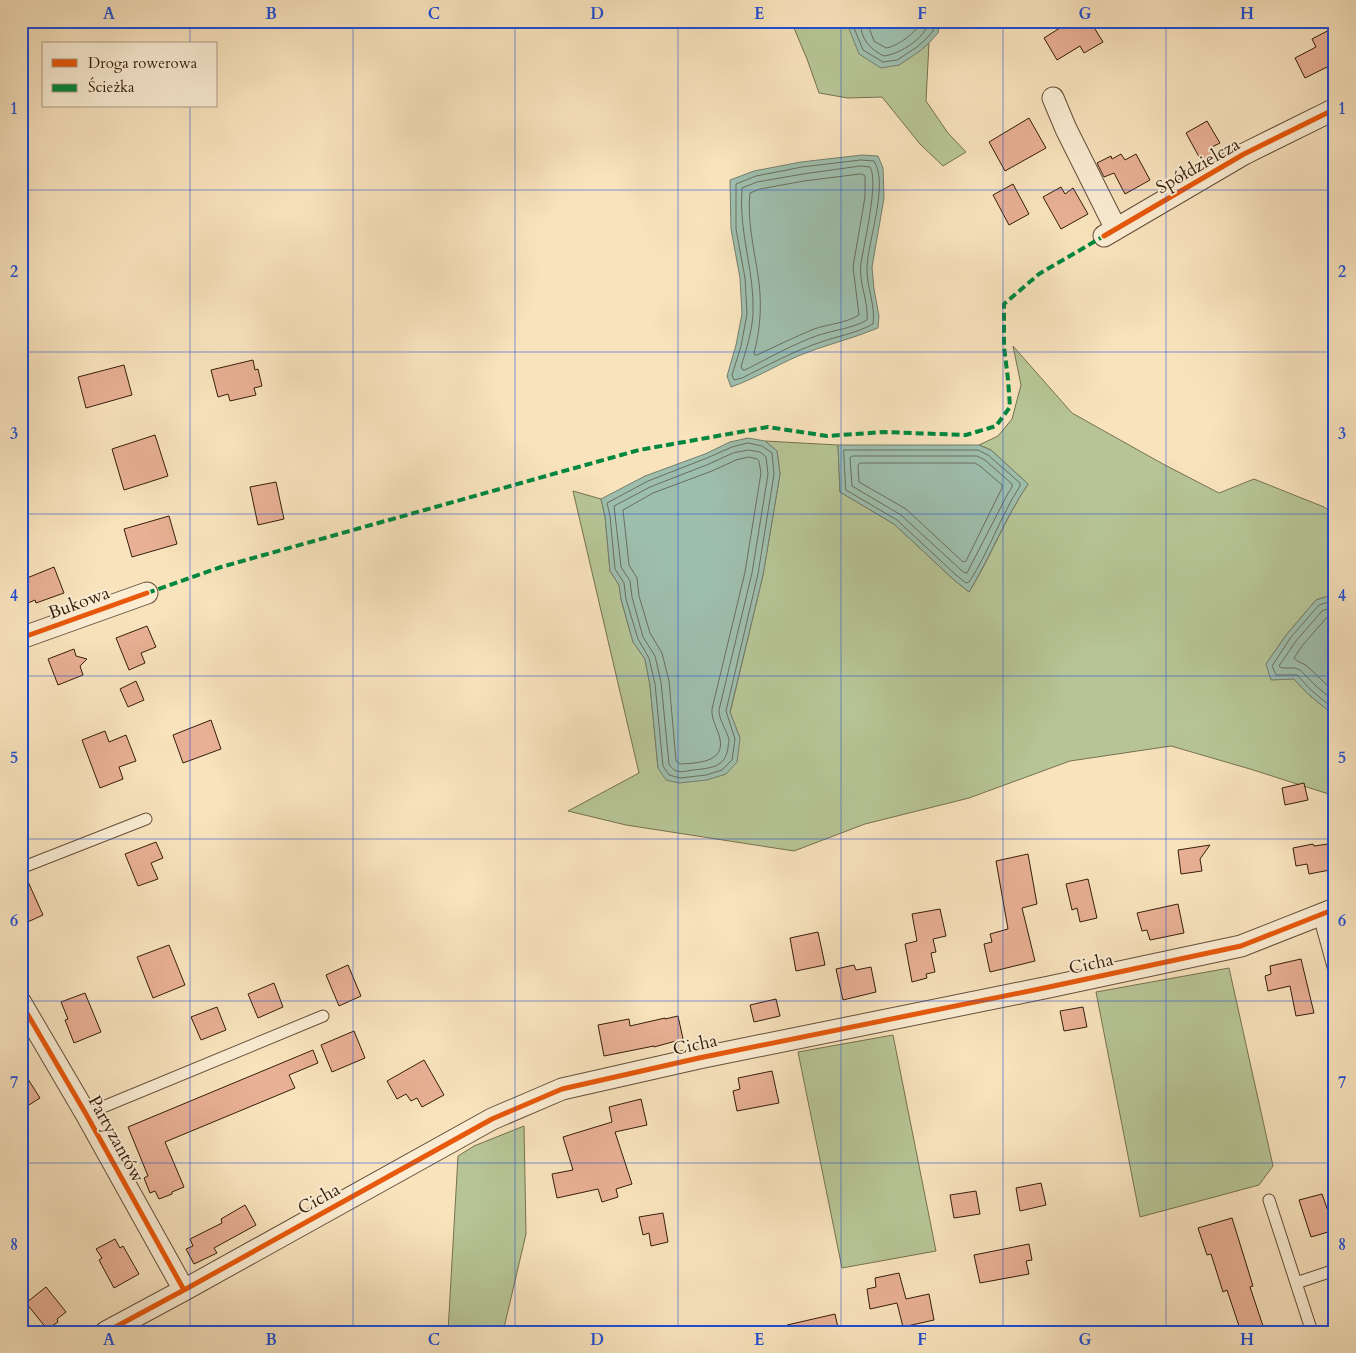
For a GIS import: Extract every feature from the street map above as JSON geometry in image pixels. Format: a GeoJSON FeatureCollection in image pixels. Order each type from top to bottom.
{"type":"FeatureCollection","features":[{"type":"Feature","properties":{"kind":"street","name":"Spółdzielcza"},"geometry":{"type":"LineString","coordinates":[[1053,98],[1110,233],[1244,154],[1335,109]]}},
{"type":"Feature","properties":{"kind":"street","name":"Bukowa"},"geometry":{"type":"LineString","coordinates":[[21,638],[147,593]]}},
{"type":"Feature","properties":{"kind":"street","name":"Cicha"},"geometry":{"type":"LineString","coordinates":[[106,1332],[492,1118],[562,1090],[700,1058],[1241,946],[1327,912]]}},
{"type":"Feature","properties":{"kind":"street","name":"Partyzantów"},"geometry":{"type":"LineString","coordinates":[[21,1003],[86,1114],[184,1290]]}},
{"type":"Feature","properties":{"kind":"lane"},"geometry":{"type":"LineString","coordinates":[[21,868],[146,818]]}},
{"type":"Feature","properties":{"kind":"lane"},"geometry":{"type":"LineString","coordinates":[[1327,912],[1335,974]]}},
{"type":"Feature","properties":{"kind":"lane"},"geometry":{"type":"LineString","coordinates":[[86,1114],[324,1016]]}},
{"type":"Feature","properties":{"kind":"lane"},"geometry":{"type":"LineString","coordinates":[[1269,1200],[1312,1332]]}},
{"type":"Feature","properties":{"kind":"lane"},"geometry":{"type":"LineString","coordinates":[[1296,1283],[1335,1270]]}},
{"type":"Feature","properties":{"kind":"green space"},"geometry":{"type":"Polygon","coordinates":[[[791,21],[849,21],[849,29],[899,65],[929,43],[926,101],[948,133],[966,152],[943,166],[920,144],[882,97],[848,98],[819,93],[791,21]]]}},
{"type":"Feature","properties":{"kind":"green space"},"geometry":{"type":"Polygon","coordinates":[[[1013,346],[1072,413],[1163,464],[1219,493],[1254,479],[1324,507],[1335,514],[1335,594],[1316,600],[1287,634],[1266,664],[1294,679],[1308,694],[1335,716],[1335,796],[1171,746],[1070,761],[969,798],[865,824],[794,851],[626,825],[568,811],[639,773],[573,491],[601,499],[605,516],[610,571],[619,585],[633,642],[645,659],[650,685],[658,768],[740,738],[730,713],[763,575],[780,474],[777,451],[765,441],[838,445],[840,492],[894,524],[969,592],[1012,510],[1028,484],[991,450],[979,445],[998,436],[1012,419],[1021,385],[1013,346]]]}},
{"type":"Feature","properties":{"kind":"green space"},"geometry":{"type":"Polygon","coordinates":[[[1229,968],[1273,1166],[1259,1185],[1140,1217],[1096,992],[1229,968]]]}},
{"type":"Feature","properties":{"kind":"green space"},"geometry":{"type":"Polygon","coordinates":[[[893,1035],[936,1251],[842,1268],[798,1052],[893,1035]]]}},
{"type":"Feature","properties":{"kind":"green space"},"geometry":{"type":"Polygon","coordinates":[[[524,1126],[526,1234],[503,1332],[448,1332],[458,1156],[474,1146],[524,1126]]]}},
{"type":"Feature","properties":{"kind":"water"},"geometry":{"type":"Polygon","coordinates":[[[849,21],[940,21],[938,33],[920,51],[899,65],[881,68],[859,54],[849,29],[849,21]]]}},
{"type":"Feature","properties":{"kind":"water"},"geometry":{"type":"Polygon","coordinates":[[[862,155],[878,156],[883,168],[884,198],[872,267],[879,316],[878,328],[798,356],[731,387],[727,376],[742,314],[740,278],[731,229],[730,180],[754,171],[801,162],[862,155]]]}},
{"type":"Feature","properties":{"kind":"water"},"geometry":{"type":"Polygon","coordinates":[[[748,438],[765,441],[777,451],[780,474],[763,575],[730,712],[740,738],[737,762],[726,774],[707,780],[679,783],[666,780],[658,768],[650,685],[645,659],[633,642],[619,585],[610,571],[605,516],[601,499],[645,476],[705,454],[730,442],[748,438]]]}},
{"type":"Feature","properties":{"kind":"water"},"geometry":{"type":"Polygon","coordinates":[[[838,445],[979,445],[991,450],[1028,484],[1012,510],[969,592],[894,524],[840,492],[838,445]]]}},
{"type":"Feature","properties":{"kind":"water"},"geometry":{"type":"Polygon","coordinates":[[[1335,594],[1335,716],[1308,694],[1294,679],[1271,680],[1266,664],[1287,634],[1316,600],[1335,594]]]}},
{"type":"Feature","properties":{"kind":"building"},"geometry":{"type":"Polygon","coordinates":[[[1071,21],[1090,21],[1103,42],[1084,53],[1080,46],[1057,60],[1044,38],[1071,21]]]}},
{"type":"Feature","properties":{"kind":"building"},"geometry":{"type":"Polygon","coordinates":[[[1335,27],[1335,63],[1305,78],[1295,58],[1316,47],[1312,39],[1335,27]]]}},
{"type":"Feature","properties":{"kind":"building"},"geometry":{"type":"Polygon","coordinates":[[[1029,118],[1046,148],[1005,171],[989,142],[1029,118]]]}},
{"type":"Feature","properties":{"kind":"building"},"geometry":{"type":"Polygon","coordinates":[[[1207,121],[1220,143],[1210,148],[1214,157],[1203,164],[1186,133],[1207,121]]]}},
{"type":"Feature","properties":{"kind":"building"},"geometry":{"type":"Polygon","coordinates":[[[1121,154],[1125,160],[1136,154],[1150,180],[1125,194],[1114,173],[1104,177],[1097,163],[1111,156],[1112,159],[1121,154]]]}},
{"type":"Feature","properties":{"kind":"building"},"geometry":{"type":"Polygon","coordinates":[[[1013,184],[1029,214],[1009,225],[993,195],[1013,184]]]}},
{"type":"Feature","properties":{"kind":"building"},"geometry":{"type":"Polygon","coordinates":[[[1061,187],[1065,194],[1073,188],[1088,214],[1061,229],[1043,197],[1061,187]]]}},
{"type":"Feature","properties":{"kind":"building"},"geometry":{"type":"Polygon","coordinates":[[[253,360],[255,370],[258,369],[262,386],[254,388],[256,395],[230,401],[228,394],[218,397],[211,370],[253,360]]]}},
{"type":"Feature","properties":{"kind":"building"},"geometry":{"type":"Polygon","coordinates":[[[124,365],[132,395],[86,408],[78,377],[124,365]]]}},
{"type":"Feature","properties":{"kind":"building"},"geometry":{"type":"Polygon","coordinates":[[[155,435],[168,476],[124,490],[112,449],[155,435]]]}},
{"type":"Feature","properties":{"kind":"building"},"geometry":{"type":"Polygon","coordinates":[[[276,482],[284,519],[258,525],[250,487],[276,482]]]}},
{"type":"Feature","properties":{"kind":"building"},"geometry":{"type":"Polygon","coordinates":[[[169,516],[177,544],[132,557],[124,529],[169,516]]]}},
{"type":"Feature","properties":{"kind":"building"},"geometry":{"type":"Polygon","coordinates":[[[54,567],[64,593],[36,603],[35,600],[28,603],[22,585],[29,582],[27,578],[54,567]]]}},
{"type":"Feature","properties":{"kind":"building"},"geometry":{"type":"Polygon","coordinates":[[[147,626],[156,647],[141,653],[145,663],[129,670],[116,638],[147,626]]]}},
{"type":"Feature","properties":{"kind":"building"},"geometry":{"type":"Polygon","coordinates":[[[74,649],[76,656],[87,659],[80,666],[83,675],[58,685],[48,659],[74,649]]]}},
{"type":"Feature","properties":{"kind":"building"},"geometry":{"type":"Polygon","coordinates":[[[136,681],[144,700],[128,707],[120,689],[136,681]]]}},
{"type":"Feature","properties":{"kind":"building"},"geometry":{"type":"Polygon","coordinates":[[[211,720],[221,749],[183,763],[173,735],[211,720]]]}},
{"type":"Feature","properties":{"kind":"building"},"geometry":{"type":"Polygon","coordinates":[[[105,731],[109,742],[126,735],[136,761],[119,767],[123,779],[100,788],[82,740],[105,731]]]}},
{"type":"Feature","properties":{"kind":"building"},"geometry":{"type":"Polygon","coordinates":[[[1304,783],[1308,800],[1285,805],[1282,788],[1304,783]]]}},
{"type":"Feature","properties":{"kind":"building"},"geometry":{"type":"Polygon","coordinates":[[[156,842],[163,858],[151,863],[158,879],[138,886],[125,854],[156,842]]]}},
{"type":"Feature","properties":{"kind":"building"},"geometry":{"type":"Polygon","coordinates":[[[1335,843],[1335,869],[1309,874],[1307,864],[1296,866],[1293,848],[1313,844],[1314,846],[1335,843]]]}},
{"type":"Feature","properties":{"kind":"building"},"geometry":{"type":"Polygon","coordinates":[[[1210,845],[1200,859],[1202,871],[1181,874],[1178,850],[1210,845]]]}},
{"type":"Feature","properties":{"kind":"building"},"geometry":{"type":"Polygon","coordinates":[[[1028,854],[1037,904],[1022,908],[1035,961],[990,972],[984,944],[992,942],[990,934],[1008,929],[996,861],[1028,854]]]}},
{"type":"Feature","properties":{"kind":"building"},"geometry":{"type":"Polygon","coordinates":[[[21,875],[25,875],[43,915],[21,925],[21,875]]]}},
{"type":"Feature","properties":{"kind":"building"},"geometry":{"type":"Polygon","coordinates":[[[1088,879],[1097,918],[1080,922],[1077,908],[1072,910],[1066,884],[1088,879]]]}},
{"type":"Feature","properties":{"kind":"building"},"geometry":{"type":"Polygon","coordinates":[[[1178,904],[1184,933],[1150,940],[1147,930],[1142,931],[1137,913],[1178,904]]]}},
{"type":"Feature","properties":{"kind":"building"},"geometry":{"type":"Polygon","coordinates":[[[940,909],[946,936],[933,939],[936,952],[931,953],[935,972],[926,974],[927,978],[912,982],[905,944],[917,941],[912,914],[940,909]]]}},
{"type":"Feature","properties":{"kind":"building"},"geometry":{"type":"Polygon","coordinates":[[[818,932],[825,965],[796,971],[790,938],[818,932]]]}},
{"type":"Feature","properties":{"kind":"building"},"geometry":{"type":"Polygon","coordinates":[[[169,945],[185,985],[153,998],[137,957],[169,945]]]}},
{"type":"Feature","properties":{"kind":"building"},"geometry":{"type":"Polygon","coordinates":[[[1301,959],[1314,1013],[1296,1016],[1290,986],[1268,991],[1265,976],[1271,974],[1270,966],[1301,959]]]}},
{"type":"Feature","properties":{"kind":"building"},"geometry":{"type":"Polygon","coordinates":[[[348,965],[361,996],[339,1006],[326,975],[348,965]]]}},
{"type":"Feature","properties":{"kind":"building"},"geometry":{"type":"Polygon","coordinates":[[[854,965],[856,970],[871,967],[876,992],[843,1000],[836,969],[854,965]]]}},
{"type":"Feature","properties":{"kind":"building"},"geometry":{"type":"Polygon","coordinates":[[[274,983],[283,1007],[258,1018],[248,994],[274,983]]]}},
{"type":"Feature","properties":{"kind":"building"},"geometry":{"type":"Polygon","coordinates":[[[85,993],[101,1032],[74,1043],[65,1020],[68,1019],[61,1002],[85,993]]]}},
{"type":"Feature","properties":{"kind":"building"},"geometry":{"type":"Polygon","coordinates":[[[776,999],[780,1016],[754,1022],[750,1005],[776,999]]]}},
{"type":"Feature","properties":{"kind":"building"},"geometry":{"type":"Polygon","coordinates":[[[217,1007],[226,1030],[201,1040],[191,1017],[217,1007]]]}},
{"type":"Feature","properties":{"kind":"building"},"geometry":{"type":"Polygon","coordinates":[[[1083,1007],[1087,1027],[1064,1031],[1060,1011],[1083,1007]]]}},
{"type":"Feature","properties":{"kind":"building"},"geometry":{"type":"Polygon","coordinates":[[[678,1016],[683,1039],[654,1047],[604,1056],[598,1025],[629,1019],[630,1026],[678,1016]]]}},
{"type":"Feature","properties":{"kind":"building"},"geometry":{"type":"Polygon","coordinates":[[[354,1031],[365,1058],[332,1072],[321,1045],[354,1031]]]}},
{"type":"Feature","properties":{"kind":"building"},"geometry":{"type":"Polygon","coordinates":[[[313,1050],[318,1063],[289,1075],[295,1088],[165,1142],[184,1187],[159,1199],[155,1191],[150,1193],[144,1178],[148,1176],[128,1127],[313,1050]]]}},
{"type":"Feature","properties":{"kind":"building"},"geometry":{"type":"Polygon","coordinates":[[[424,1060],[444,1095],[422,1107],[417,1098],[411,1101],[406,1094],[397,1099],[387,1081],[424,1060]]]}},
{"type":"Feature","properties":{"kind":"building"},"geometry":{"type":"Polygon","coordinates":[[[21,1068],[40,1098],[21,1110],[21,1068]]]}},
{"type":"Feature","properties":{"kind":"building"},"geometry":{"type":"Polygon","coordinates":[[[772,1071],[779,1103],[737,1111],[733,1091],[740,1089],[738,1078],[772,1071]]]}},
{"type":"Feature","properties":{"kind":"building"},"geometry":{"type":"Polygon","coordinates":[[[641,1099],[647,1125],[615,1132],[632,1184],[616,1189],[618,1197],[602,1202],[598,1189],[557,1198],[552,1174],[573,1170],[563,1137],[612,1122],[609,1107],[641,1099]]]}},
{"type":"Feature","properties":{"kind":"building"},"geometry":{"type":"Polygon","coordinates":[[[1041,1183],[1046,1205],[1020,1211],[1016,1188],[1041,1183]]]}},
{"type":"Feature","properties":{"kind":"building"},"geometry":{"type":"Polygon","coordinates":[[[976,1191],[980,1214],[954,1218],[950,1195],[976,1191]]]}},
{"type":"Feature","properties":{"kind":"building"},"geometry":{"type":"Polygon","coordinates":[[[1322,1194],[1329,1214],[1335,1212],[1335,1230],[1311,1237],[1299,1200],[1322,1194]]]}},
{"type":"Feature","properties":{"kind":"building"},"geometry":{"type":"Polygon","coordinates":[[[245,1205],[256,1225],[214,1248],[217,1253],[194,1264],[186,1249],[193,1246],[190,1239],[222,1223],[221,1219],[245,1205]]]}},
{"type":"Feature","properties":{"kind":"building"},"geometry":{"type":"Polygon","coordinates":[[[663,1213],[668,1242],[651,1246],[649,1233],[643,1235],[639,1217],[663,1213]]]}},
{"type":"Feature","properties":{"kind":"building"},"geometry":{"type":"Polygon","coordinates":[[[1232,1218],[1253,1286],[1250,1287],[1265,1332],[1241,1332],[1227,1290],[1223,1292],[1211,1254],[1207,1255],[1198,1228],[1232,1218]]]}},
{"type":"Feature","properties":{"kind":"building"},"geometry":{"type":"Polygon","coordinates":[[[115,1239],[120,1248],[123,1246],[139,1274],[114,1288],[99,1260],[102,1258],[96,1249],[115,1239]]]}},
{"type":"Feature","properties":{"kind":"building"},"geometry":{"type":"Polygon","coordinates":[[[1029,1244],[1032,1260],[1026,1261],[1029,1274],[980,1283],[974,1255],[1029,1244]]]}},
{"type":"Feature","properties":{"kind":"building"},"geometry":{"type":"Polygon","coordinates":[[[899,1273],[906,1299],[929,1294],[934,1320],[903,1327],[897,1303],[870,1309],[867,1289],[876,1287],[875,1278],[899,1273]]]}},
{"type":"Feature","properties":{"kind":"building"},"geometry":{"type":"Polygon","coordinates":[[[46,1287],[66,1312],[57,1319],[58,1322],[47,1329],[26,1303],[46,1287]]]}},
{"type":"Feature","properties":{"kind":"building"},"geometry":{"type":"Polygon","coordinates":[[[835,1314],[839,1332],[787,1332],[787,1325],[835,1314]]]}},
{"type":"Feature","properties":{"kind":"marked path"},"geometry":{"type":"LineString","coordinates":[[147,593],[221,567],[639,450],[768,427],[827,436],[884,432],[966,435],[996,426],[1010,407],[1004,347],[1004,304],[1039,274],[1104,236]]}},
{"type":"Feature","properties":{"kind":"cycle path"},"geometry":{"type":"LineString","coordinates":[[1104,236],[1244,154],[1335,109]]}},
{"type":"Feature","properties":{"kind":"cycle path"},"geometry":{"type":"LineString","coordinates":[[21,638],[147,593]]}},
{"type":"Feature","properties":{"kind":"cycle path"},"geometry":{"type":"LineString","coordinates":[[106,1332],[492,1119],[562,1089],[699,1058],[1241,946],[1335,909]]}},
{"type":"Feature","properties":{"kind":"cycle path"},"geometry":{"type":"LineString","coordinates":[[21,1003],[86,1114],[184,1290]]}}]}
